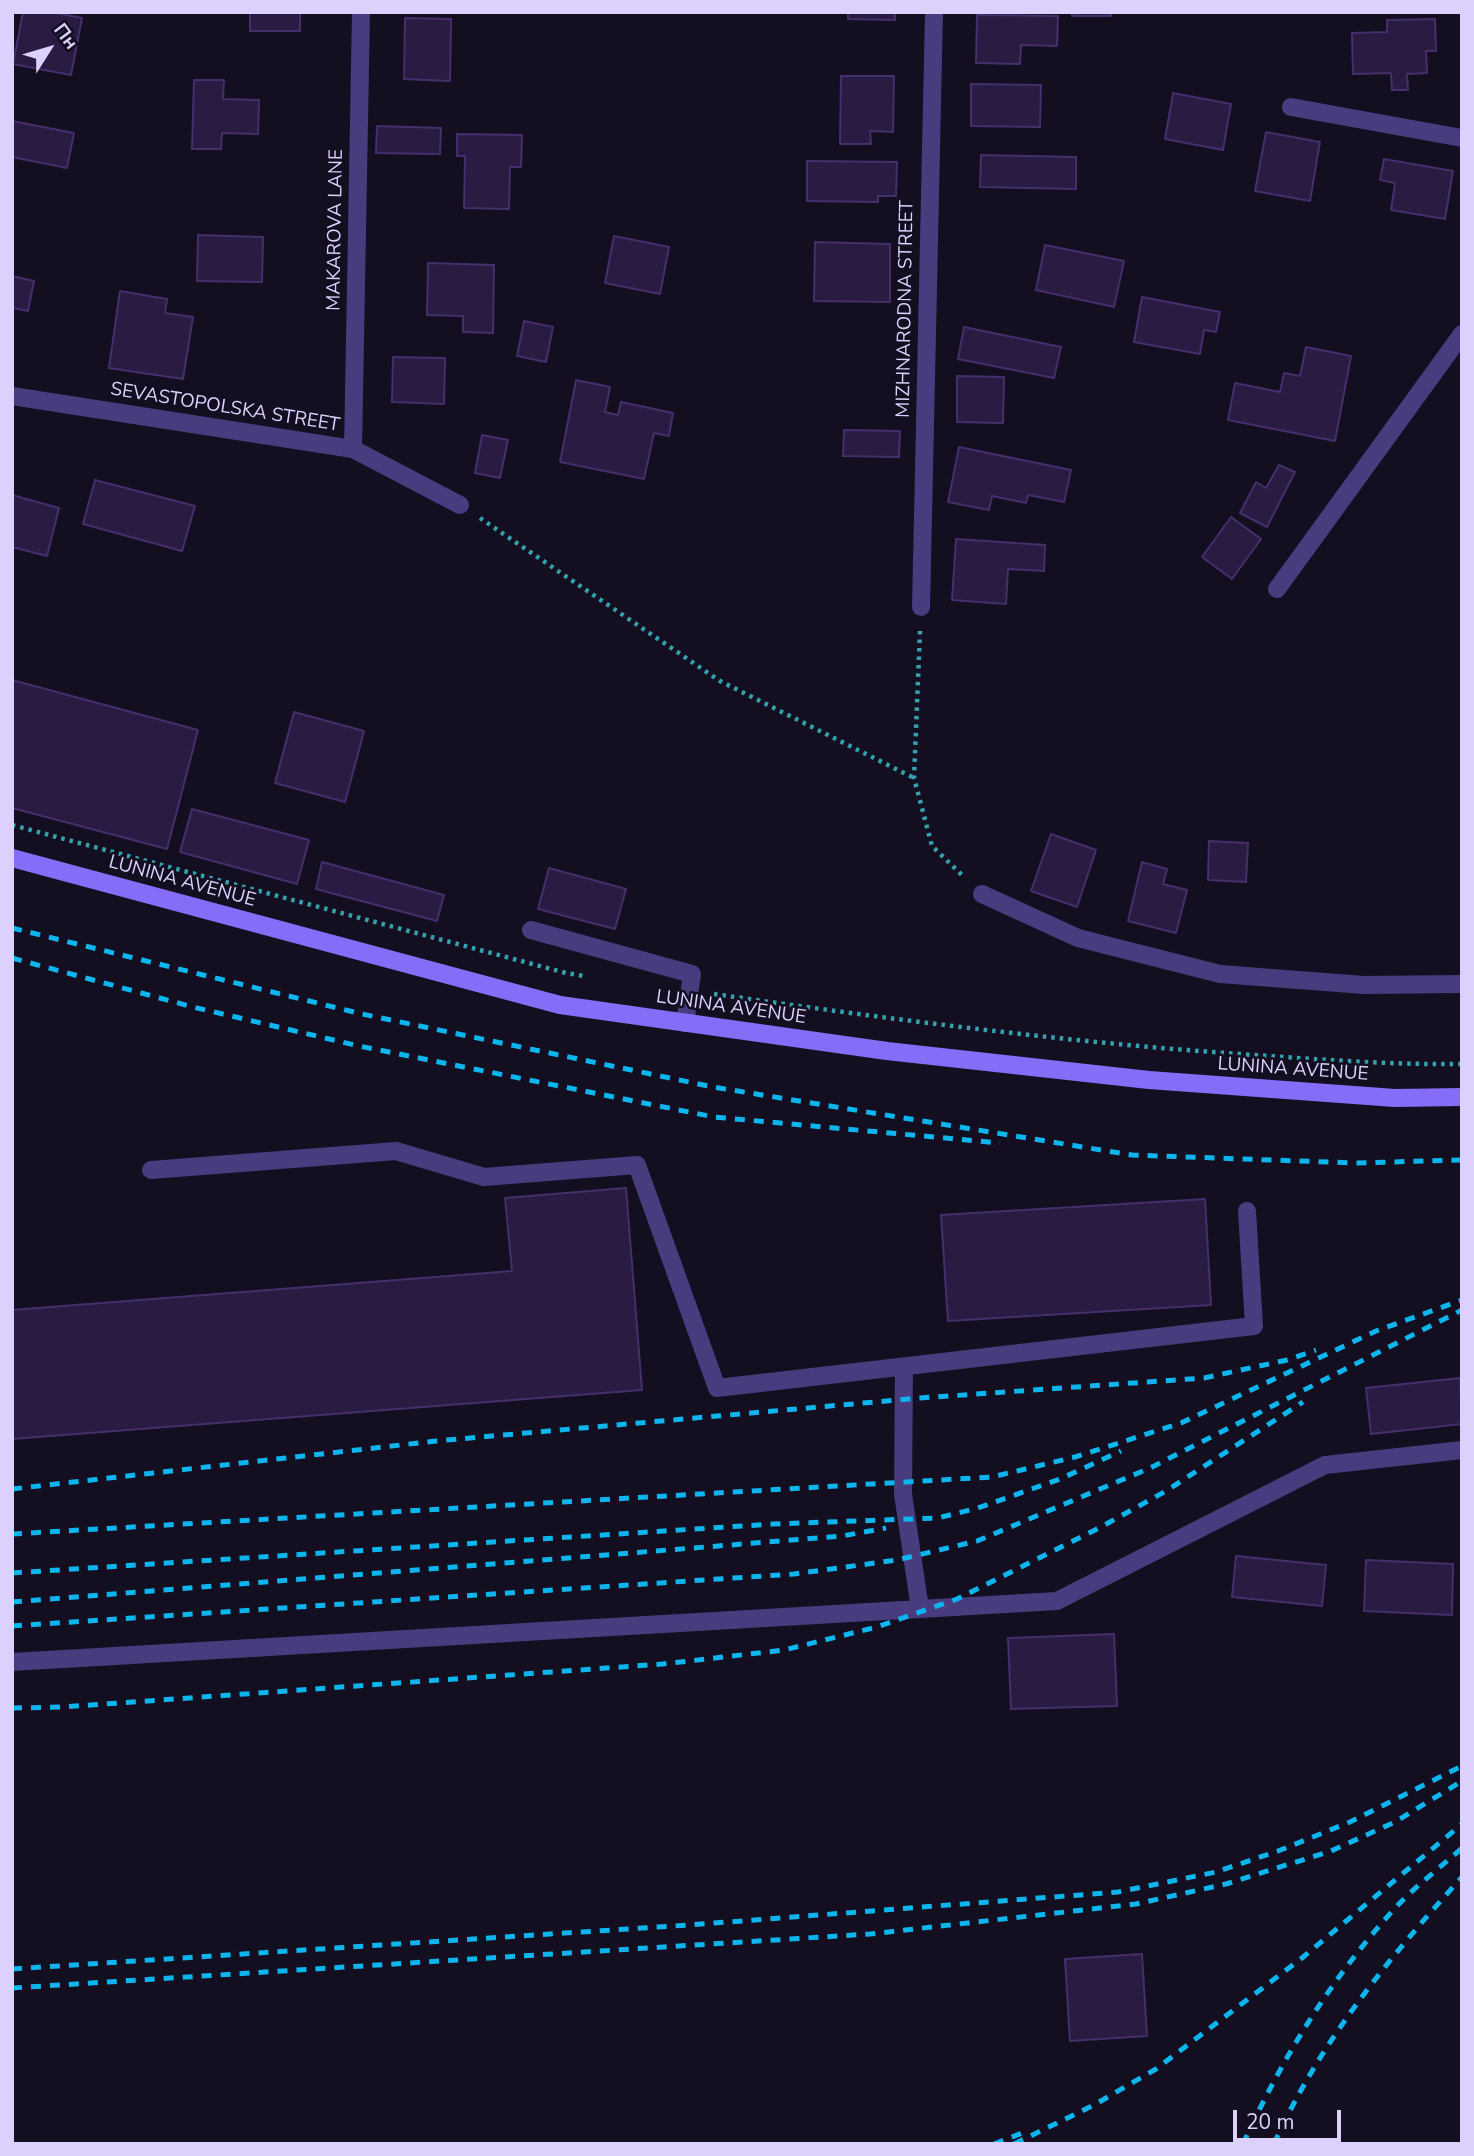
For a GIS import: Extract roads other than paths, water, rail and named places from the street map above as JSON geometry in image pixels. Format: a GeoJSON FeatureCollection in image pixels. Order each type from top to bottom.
{"type":"FeatureCollection","features":[{"type":"Feature","properties":{"kind":"street","name":"MAKAROVA LANE"},"geometry":{"type":"LineString","coordinates":[[353,449],[361,12]]}},
{"type":"Feature","properties":{"kind":"street","name":"MIZHNARODNA STREET"},"geometry":{"type":"LineString","coordinates":[[921,607],[934,12]]}},
{"type":"Feature","properties":{"kind":"street"},"geometry":{"type":"LineString","coordinates":[[1292,107],[1462,138]]}},
{"type":"Feature","properties":{"kind":"street"},"geometry":{"type":"LineString","coordinates":[[1277,589],[1462,334]]}},
{"type":"Feature","properties":{"kind":"street","name":"SEVASTOPOLSKA STREET"},"geometry":{"type":"LineString","coordinates":[[12,397],[353,449],[460,505]]}},
{"type":"Feature","properties":{"kind":"street","name":"LUNINA AVENUE"},"geometry":{"type":"LineString","coordinates":[[12,858],[560,1004],[887,1051],[1149,1080],[1395,1098],[1462,1097]]}},
{"type":"Feature","properties":{"kind":"street"},"geometry":{"type":"LineString","coordinates":[[982,894],[1077,938],[1220,974],[1364,985],[1462,984]]}},
{"type":"Feature","properties":{"kind":"street"},"geometry":{"type":"LineString","coordinates":[[531,930],[692,974],[685,1023]]}},
{"type":"Feature","properties":{"kind":"street"},"geometry":{"type":"LineString","coordinates":[[150,1170],[396,1151],[484,1177],[637,1165],[717,1388],[1254,1326],[1247,1211]]}},
{"type":"Feature","properties":{"kind":"street"},"geometry":{"type":"LineString","coordinates":[[904,1367],[903,1494],[920,1609]]}},
{"type":"Feature","properties":{"kind":"street"},"geometry":{"type":"LineString","coordinates":[[12,1662],[1057,1601],[1325,1465],[1462,1450]]}},
{"type":"Feature","properties":{"kind":"railway"},"geometry":{"type":"LineString","coordinates":[[12,928],[362,1014],[713,1087],[1132,1155],[1355,1163],[1462,1160]]}},
{"type":"Feature","properties":{"kind":"railway"},"geometry":{"type":"LineString","coordinates":[[12,958],[193,1007],[359,1046],[714,1117],[1000,1143]]}},
{"type":"Feature","properties":{"kind":"railway"},"geometry":{"type":"LineString","coordinates":[[12,1534],[992,1477],[1075,1457],[1181,1423],[1376,1331],[1462,1300]]}},
{"type":"Feature","properties":{"kind":"railway"},"geometry":{"type":"LineString","coordinates":[[12,1626],[794,1574],[897,1560],[977,1541],[1150,1468],[1462,1310]]}},
{"type":"Feature","properties":{"kind":"railway"},"geometry":{"type":"LineString","coordinates":[[12,1489],[436,1441],[920,1398],[1204,1378],[1287,1360],[1316,1350]]}},
{"type":"Feature","properties":{"kind":"railway"},"geometry":{"type":"LineString","coordinates":[[12,1708],[63,1707],[663,1664],[784,1650],[877,1627],[957,1599],[1099,1528],[1166,1491],[1303,1402]]}},
{"type":"Feature","properties":{"kind":"railway"},"geometry":{"type":"LineString","coordinates":[[12,1573],[773,1524],[938,1518],[978,1508],[1060,1479],[1121,1451]]}},
{"type":"Feature","properties":{"kind":"railway"},"geometry":{"type":"LineString","coordinates":[[12,1602],[842,1536],[886,1528]]}},
{"type":"Feature","properties":{"kind":"railway"},"geometry":{"type":"LineString","coordinates":[[12,1969],[689,1925],[1118,1892],[1216,1872],[1278,1851],[1350,1822],[1462,1766]]}},
{"type":"Feature","properties":{"kind":"railway"},"geometry":{"type":"LineString","coordinates":[[12,1988],[870,1934],[1136,1904],[1226,1884],[1331,1851],[1395,1822],[1462,1781]]}},
{"type":"Feature","properties":{"kind":"railway"},"geometry":{"type":"LineString","coordinates":[[1014,2144],[1094,2105],[1156,2069],[1302,1958],[1462,1824]]}},
{"type":"Feature","properties":{"kind":"railway"},"geometry":{"type":"LineString","coordinates":[[1243,2144],[1292,2049],[1352,1960],[1398,1905],[1462,1848]]}},
{"type":"Feature","properties":{"kind":"railway"},"geometry":{"type":"LineString","coordinates":[[1274,2144],[1312,2071],[1357,2003],[1462,1877]]}},
{"type":"Feature","properties":{"kind":"railway"},"geometry":{"type":"LineString","coordinates":[[994,2144],[1022,2133]]}}]}
